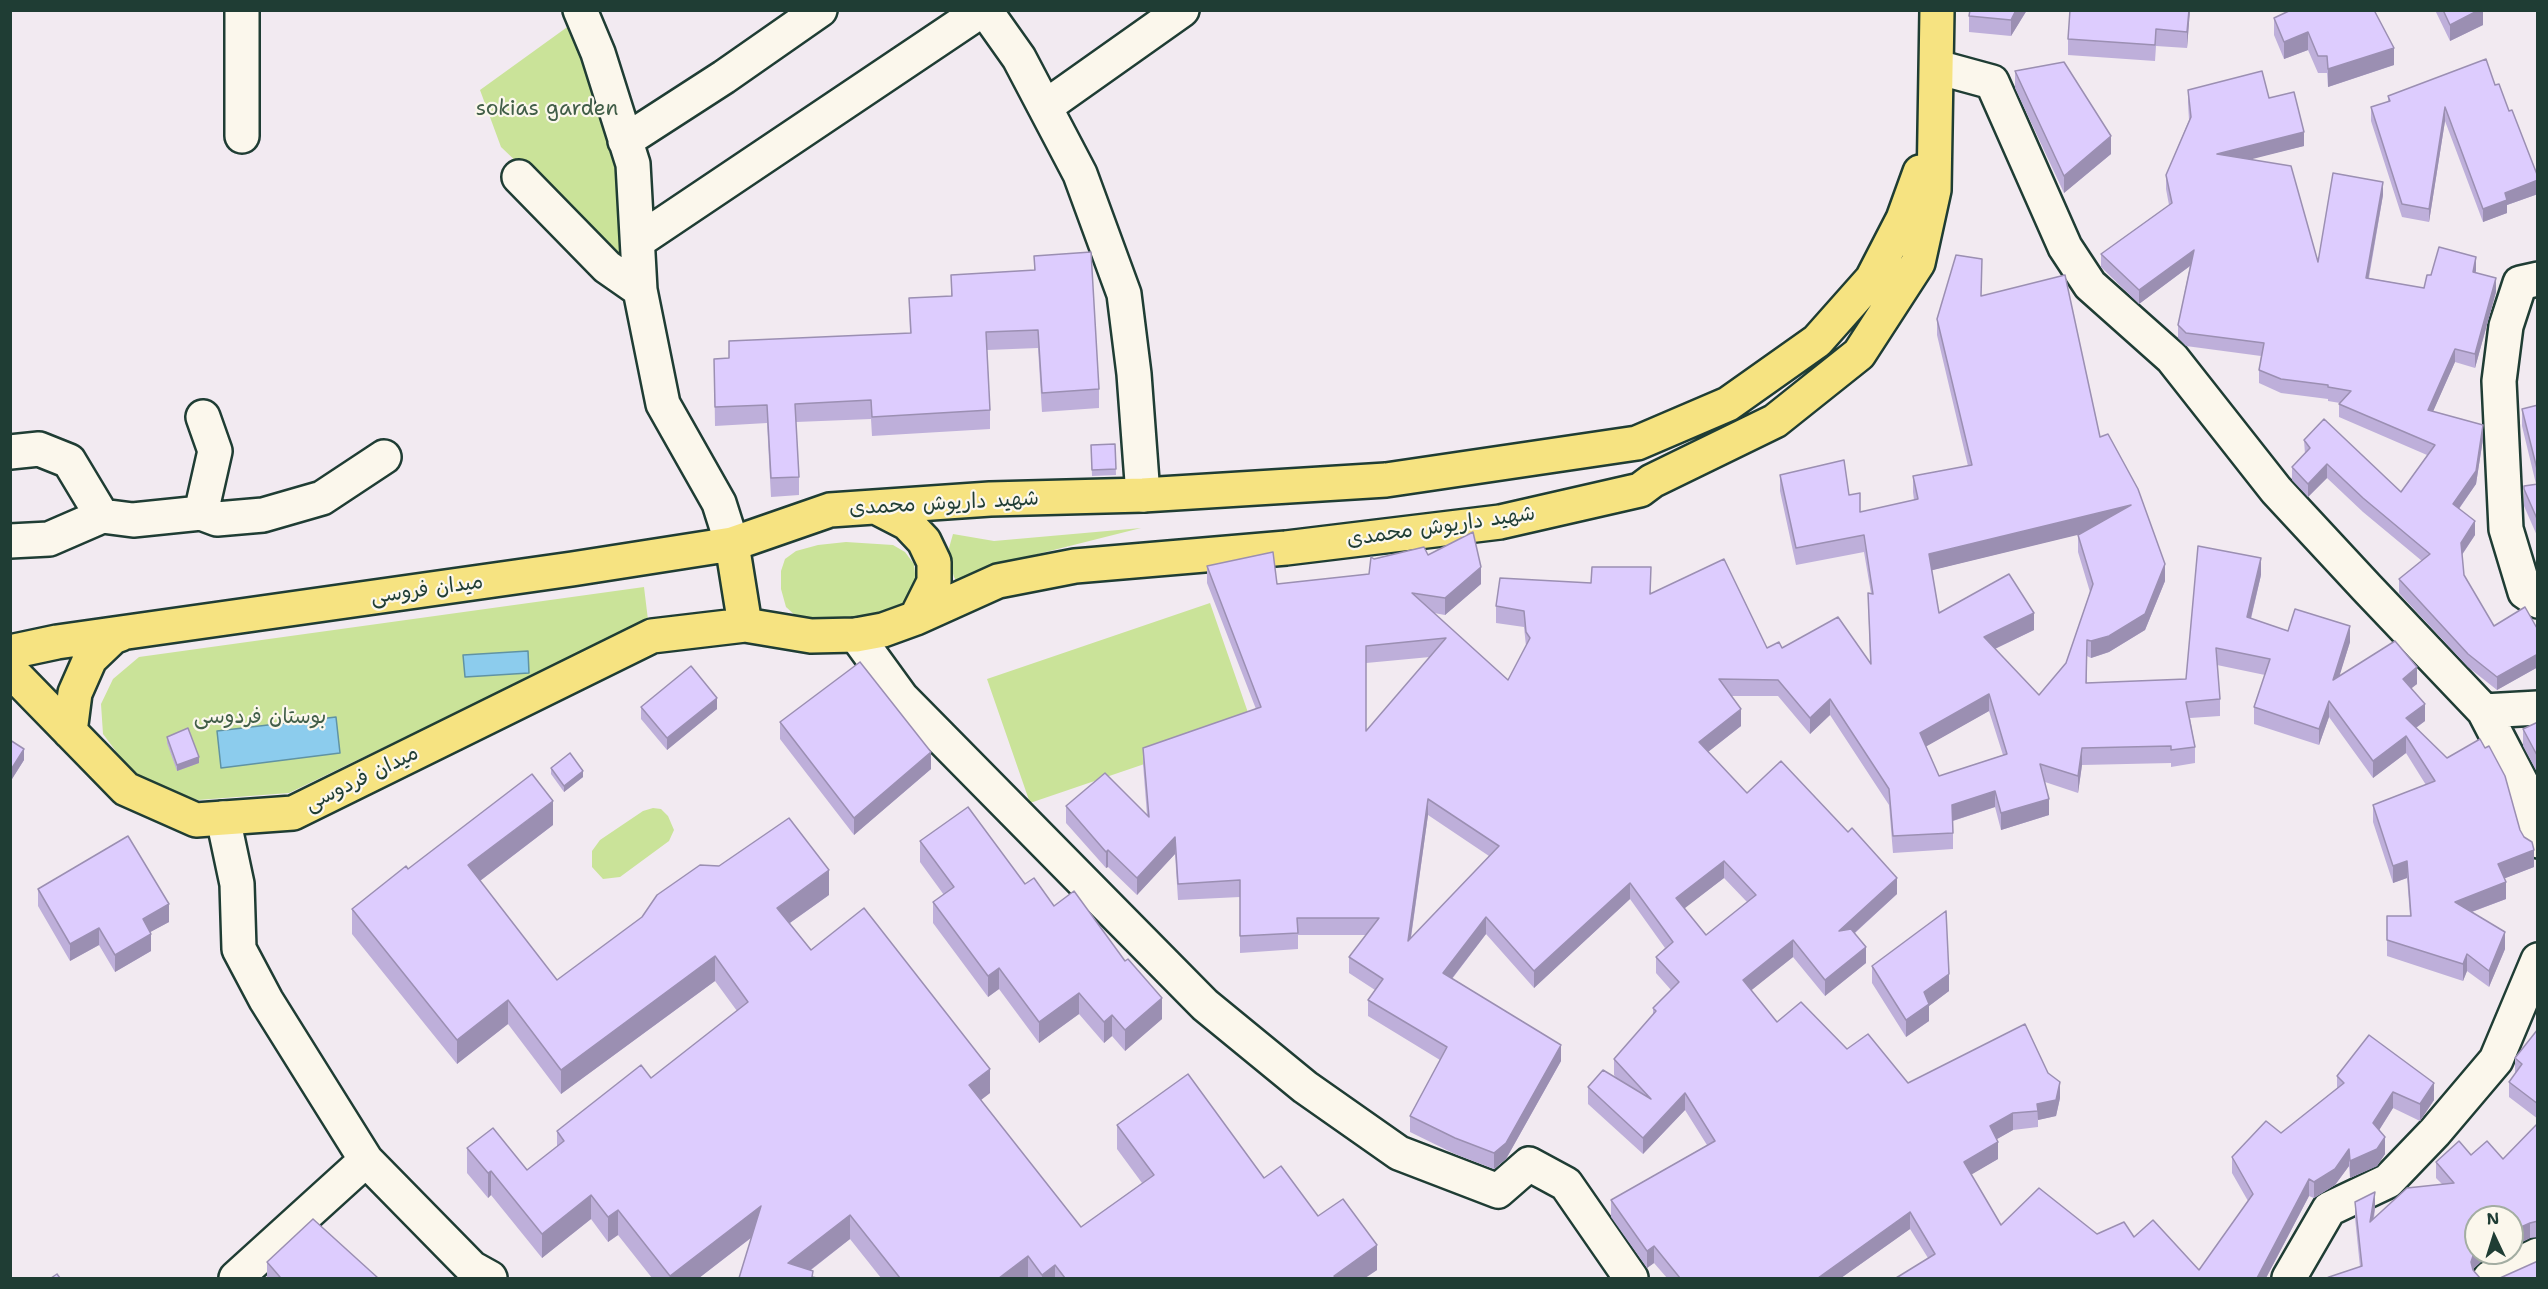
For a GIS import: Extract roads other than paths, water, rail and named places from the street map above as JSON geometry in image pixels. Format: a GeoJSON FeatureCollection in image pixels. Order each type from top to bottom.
{"type":"FeatureCollection","features":[{"type":"Feature","properties":{"kind":"main road","name":"شهید داریوش محمدی"},"geometry":{"type":"LineString","coordinates":[[745,625],[812,636],[856,635],[883,630],[916,618],[998,581],[1074,567],[1286,548],[1500,522],[1640,490],[1652,481],[1775,421],[1859,354],[1918,263],[1934,190],[1937,10]]}},
{"type":"Feature","properties":{"kind":"main road","name":"شهید داریوش محمدی"},"geometry":{"type":"LineString","coordinates":[[732,544],[830,510],[990,499],[1143,495],[1386,480],[1637,443],[1728,404],[1817,341],[1872,279],[1903,219],[1936,125]]}},
{"type":"Feature","properties":{"kind":"main road"},"geometry":{"type":"LineString","coordinates":[[876,507],[907,523],[924,541],[934,562],[934,582],[916,618]]}},
{"type":"Feature","properties":{"kind":"main road"},"geometry":{"type":"LineString","coordinates":[[732,544],[745,625]]}},
{"type":"Feature","properties":{"kind":"main road","name":"میدان فروسی"},"geometry":{"type":"LineString","coordinates":[[10,652],[57,642],[560,571],[732,544]]}},
{"type":"Feature","properties":{"kind":"main road","name":"میدان فردوسی"},"geometry":{"type":"LineString","coordinates":[[10,670],[126,789],[196,820],[293,813],[652,636],[745,625]]}},
{"type":"Feature","properties":{"kind":"main road"},"geometry":{"type":"LineString","coordinates":[[70,732],[75,693],[90,659],[113,637],[121,634]]}},
{"type":"Feature","properties":{"kind":"street"},"geometry":{"type":"LineString","coordinates":[[242,10],[242,136]]}},
{"type":"Feature","properties":{"kind":"street"},"geometry":{"type":"LineString","coordinates":[[580,10],[598,53],[633,164],[640,290],[663,404],[719,503],[732,544]]}},
{"type":"Feature","properties":{"kind":"street"},"geometry":{"type":"LineString","coordinates":[[625,141],[724,77],[820,10]]}},
{"type":"Feature","properties":{"kind":"street"},"geometry":{"type":"LineString","coordinates":[[638,241],[983,10],[1019,58],[1080,174],[1124,294],[1134,374],[1143,495]]}},
{"type":"Feature","properties":{"kind":"street"},"geometry":{"type":"LineString","coordinates":[[1045,107],[1182,10]]}},
{"type":"Feature","properties":{"kind":"street"},"geometry":{"type":"LineString","coordinates":[[1937,67],[1992,82],[2065,247],[2090,285],[2172,358],[2276,490],[2484,711],[2523,786],[2538,841]]}},
{"type":"Feature","properties":{"kind":"street"},"geometry":{"type":"LineString","coordinates":[[519,177],[607,267],[640,290]]}},
{"type":"Feature","properties":{"kind":"street"},"geometry":{"type":"LineString","coordinates":[[2538,279],[2520,282],[2506,326],[2499,381],[2506,529],[2525,592],[2538,601]]}},
{"type":"Feature","properties":{"kind":"street"},"geometry":{"type":"LineString","coordinates":[[201,513],[215,451],[203,417]]}},
{"type":"Feature","properties":{"kind":"street"},"geometry":{"type":"LineString","coordinates":[[10,452],[39,448],[69,461],[102,516]]}},
{"type":"Feature","properties":{"kind":"street"},"geometry":{"type":"LineString","coordinates":[[10,541],[49,539],[102,516],[133,519],[201,513],[217,519],[263,515],[322,498],[384,457]]}},
{"type":"Feature","properties":{"kind":"street"},"geometry":{"type":"LineString","coordinates":[[856,635],[901,697],[1205,1005],[1305,1087],[1399,1153],[1498,1191],[1529,1164],[1566,1184],[1631,1278]]}},
{"type":"Feature","properties":{"kind":"street"},"geometry":{"type":"LineString","coordinates":[[2484,711],[2538,708]]}},
{"type":"Feature","properties":{"kind":"street"},"geometry":{"type":"LineString","coordinates":[[223,818],[237,884],[239,949],[266,1000],[366,1160],[481,1275]]}},
{"type":"Feature","properties":{"kind":"street"},"geometry":{"type":"LineString","coordinates":[[2289,1278],[2329,1209],[2388,1181],[2435,1132],[2496,1060],[2538,960]]}},
{"type":"Feature","properties":{"kind":"street"},"geometry":{"type":"LineString","coordinates":[[236,1278],[366,1160]]}},
{"type":"Feature","properties":{"kind":"street"},"geometry":{"type":"LineString","coordinates":[[2490,1278],[2538,1255]]}},
{"type":"Feature","properties":{"kind":"water"},"geometry":{"type":"Polygon","coordinates":[[[528,651],[529,673],[465,677],[463,655],[528,651]]]}},
{"type":"Feature","properties":{"kind":"water"},"geometry":{"type":"Polygon","coordinates":[[[336,717],[340,753],[221,768],[217,731],[336,717]]]}},
{"type":"Feature","properties":{"kind":"park label","name":"sokias garden"},"geometry":{"type":"Point","coordinates":[547,110]}},
{"type":"Feature","properties":{"kind":"park label","name":"بوستان فردوسی"},"geometry":{"type":"Point","coordinates":[260,718]}}]}
